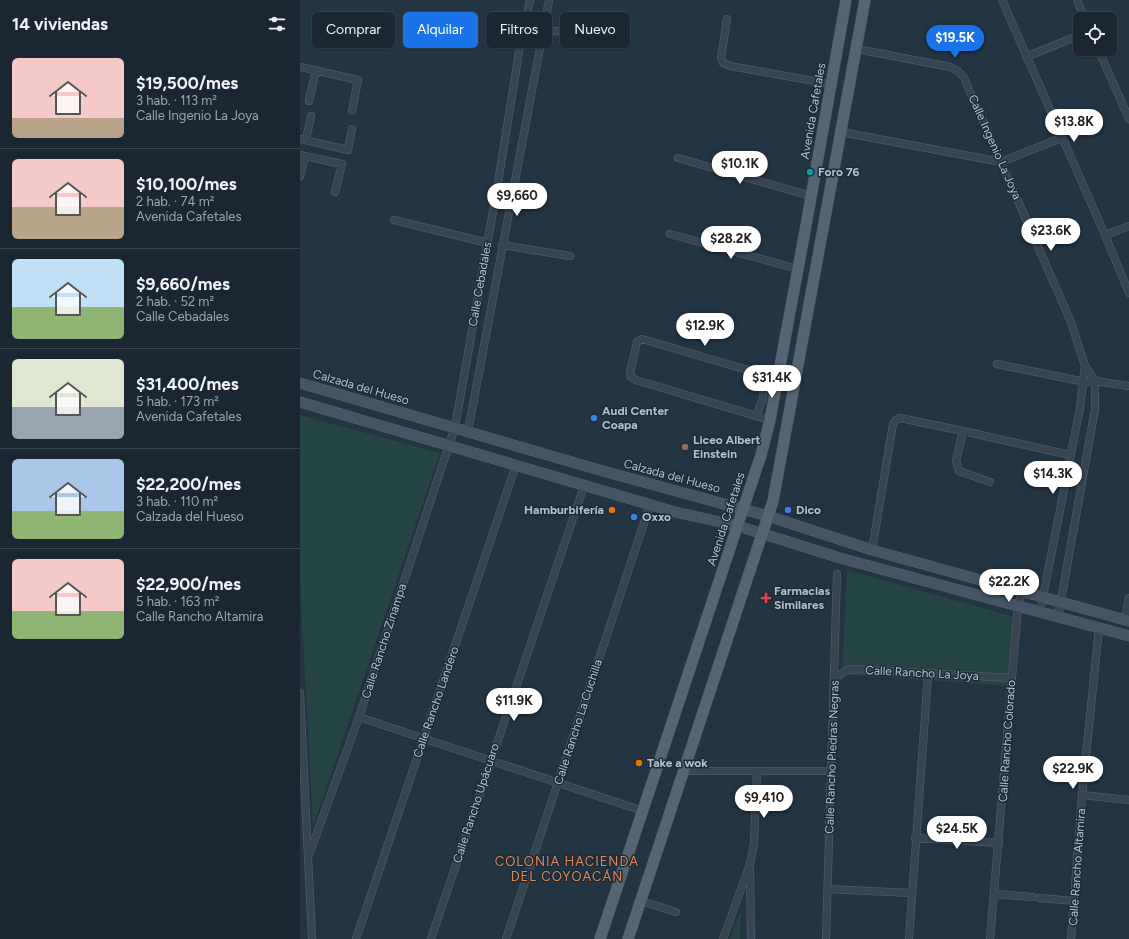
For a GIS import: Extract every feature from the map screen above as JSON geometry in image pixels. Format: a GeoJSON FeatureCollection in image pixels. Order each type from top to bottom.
{"type":"FeatureCollection","features":[{"type":"Feature","properties":{"kind":"main road","name":"Avenida Cafetales"},"geometry":{"type":"LineString","coordinates":[[600,939],[761,455],[763,418],[771,377],[798,269],[846,0]]}},
{"type":"Feature","properties":{"kind":"main road"},"geometry":{"type":"LineString","coordinates":[[628,939],[773,501],[865,0]]}},
{"type":"Feature","properties":{"kind":"main road","name":"Calzada del Hueso"},"geometry":{"type":"LineString","coordinates":[[300,383],[603,471],[768,516],[872,550],[1127,620]]}},
{"type":"Feature","properties":{"kind":"main road"},"geometry":{"type":"LineString","coordinates":[[300,402],[650,505],[738,526],[840,558],[1129,636]]}},
{"type":"Feature","properties":{"kind":"street","name":"Calle Cebadales"},"geometry":{"type":"LineString","coordinates":[[455,427],[488,243],[519,52],[530,0]]}},
{"type":"Feature","properties":{"kind":"street"},"geometry":{"type":"LineString","coordinates":[[547,12],[549,0]]}},
{"type":"Feature","properties":{"kind":"street"},"geometry":{"type":"LineString","coordinates":[[1002,0],[1129,293]]}},
{"type":"Feature","properties":{"kind":"street"},"geometry":{"type":"LineString","coordinates":[[1077,0],[1083,12]]}},
{"type":"Feature","properties":{"kind":"street"},"geometry":{"type":"LineString","coordinates":[[727,19],[721,58],[723,63],[730,66],[831,84]]}},
{"type":"Feature","properties":{"kind":"street"},"geometry":{"type":"LineString","coordinates":[[1026,57],[1073,38]]}},
{"type":"Feature","properties":{"kind":"street"},"geometry":{"type":"LineString","coordinates":[[468,431],[539,48]]}},
{"type":"Feature","properties":{"kind":"street","name":"Calle Ingenio La Joya"},"geometry":{"type":"LineString","coordinates":[[857,49],[950,68],[958,71],[964,78],[1071,322],[1085,366],[1095,381]]}},
{"type":"Feature","properties":{"kind":"street"},"geometry":{"type":"LineString","coordinates":[[1101,56],[1129,119]]}},
{"type":"Feature","properties":{"kind":"street"},"geometry":{"type":"LineString","coordinates":[[300,67],[358,80],[352,111]]}},
{"type":"Feature","properties":{"kind":"street"},"geometry":{"type":"LineString","coordinates":[[309,101],[316,70]]}},
{"type":"Feature","properties":{"kind":"street"},"geometry":{"type":"LineString","coordinates":[[311,116],[303,140],[348,150],[352,129]]}},
{"type":"Feature","properties":{"kind":"street"},"geometry":{"type":"LineString","coordinates":[[841,132],[1001,162],[1061,138]]}},
{"type":"Feature","properties":{"kind":"street"},"geometry":{"type":"LineString","coordinates":[[300,176],[302,155],[342,164],[335,192]]}},
{"type":"Feature","properties":{"kind":"street"},"geometry":{"type":"LineString","coordinates":[[678,158],[811,196]]}},
{"type":"Feature","properties":{"kind":"street"},"geometry":{"type":"LineString","coordinates":[[394,220],[488,243]]}},
{"type":"Feature","properties":{"kind":"street"},"geometry":{"type":"LineString","coordinates":[[1105,235],[1129,226]]}},
{"type":"Feature","properties":{"kind":"street"},"geometry":{"type":"LineString","coordinates":[[670,234],[798,269]]}},
{"type":"Feature","properties":{"kind":"street"},"geometry":{"type":"LineString","coordinates":[[502,245],[570,256]]}},
{"type":"Feature","properties":{"kind":"street"},"geometry":{"type":"LineString","coordinates":[[763,418],[631,377],[637,342],[642,339],[771,377]]}},
{"type":"Feature","properties":{"kind":"street"},"geometry":{"type":"LineString","coordinates":[[998,364],[1084,382],[1095,381],[1129,386]]}},
{"type":"Feature","properties":{"kind":"street","name":"Calle Ingenio La Joya"},"geometry":{"type":"LineString","coordinates":[[1040,612],[1084,382],[1085,366]]}},
{"type":"Feature","properties":{"kind":"street"},"geometry":{"type":"LineString","coordinates":[[464,376],[477,379]]}},
{"type":"Feature","properties":{"kind":"street"},"geometry":{"type":"LineString","coordinates":[[1058,617],[1095,409],[1095,381]]}},
{"type":"Feature","properties":{"kind":"street"},"geometry":{"type":"LineString","coordinates":[[872,550],[893,424],[900,418],[1070,455]]}},
{"type":"Feature","properties":{"kind":"street","name":"Calle Rancho Zinampa"},"geometry":{"type":"LineString","coordinates":[[309,855],[359,717],[455,427]]}},
{"type":"Feature","properties":{"kind":"street"},"geometry":{"type":"LineString","coordinates":[[963,431],[956,461],[959,471],[990,482]]}},
{"type":"Feature","properties":{"kind":"street","name":"Calle Rancho Landero"},"geometry":{"type":"LineString","coordinates":[[356,939],[516,465]]}},
{"type":"Feature","properties":{"kind":"street","name":"Calle Rancho Upácuaro"},"geometry":{"type":"LineString","coordinates":[[431,939],[584,486]]}},
{"type":"Feature","properties":{"kind":"street","name":"Calle Rancho La Cuchilla"},"geometry":{"type":"LineString","coordinates":[[506,939],[650,505]]}},
{"type":"Feature","properties":{"kind":"street","name":"Calle Rancho Piedras Negras"},"geometry":{"type":"LineString","coordinates":[[826,939],[837,574]]}},
{"type":"Feature","properties":{"kind":"street","name":"Calle Rancho Colorado"},"geometry":{"type":"LineString","coordinates":[[990,939],[995,894],[1018,606],[1022,591]]}},
{"type":"Feature","properties":{"kind":"street"},"geometry":{"type":"LineString","coordinates":[[1127,620],[1129,598]]}},
{"type":"Feature","properties":{"kind":"street","name":"Calle Rancho Altamira"},"geometry":{"type":"LineString","coordinates":[[1071,939],[1082,795],[1099,628]]}},
{"type":"Feature","properties":{"kind":"street","name":"Calle Rancho La Joya"},"geometry":{"type":"LineString","coordinates":[[835,679],[845,671],[854,669],[1012,678]]}},
{"type":"Feature","properties":{"kind":"street"},"geometry":{"type":"LineString","coordinates":[[909,939],[911,893],[928,674]]}},
{"type":"Feature","properties":{"kind":"street"},"geometry":{"type":"LineString","coordinates":[[300,693],[312,939]]}},
{"type":"Feature","properties":{"kind":"street"},"geometry":{"type":"LineString","coordinates":[[359,717],[643,811]]}},
{"type":"Feature","properties":{"kind":"street"},"geometry":{"type":"LineString","coordinates":[[684,771],[830,771]]}},
{"type":"Feature","properties":{"kind":"street"},"geometry":{"type":"LineString","coordinates":[[723,939],[750,864],[754,843],[757,771]]}},
{"type":"Feature","properties":{"kind":"street"},"geometry":{"type":"LineString","coordinates":[[1082,795],[1129,800]]}},
{"type":"Feature","properties":{"kind":"street"},"geometry":{"type":"LineString","coordinates":[[915,838],[999,843]]}},
{"type":"Feature","properties":{"kind":"street"},"geometry":{"type":"LineString","coordinates":[[750,864],[751,939]]}},
{"type":"Feature","properties":{"kind":"street"},"geometry":{"type":"LineString","coordinates":[[828,889],[911,893]]}},
{"type":"Feature","properties":{"kind":"street"},"geometry":{"type":"LineString","coordinates":[[995,894],[1074,900]]}},
{"type":"Feature","properties":{"kind":"street"},"geometry":{"type":"LineString","coordinates":[[641,901],[676,912]]}},
{"type":"Feature","properties":{"kind":"green space"},"geometry":{"type":"Polygon","coordinates":[[[300,415],[440,453],[313,827],[300,582],[300,415]]]}},
{"type":"Feature","properties":{"kind":"green space"},"geometry":{"type":"Polygon","coordinates":[[[847,570],[1015,617],[1008,686],[842,674],[847,570]]]}},
{"type":"Feature","properties":{"kind":"green space"},"geometry":{"type":"Polygon","coordinates":[[[741,909],[740,939],[730,939],[741,909]]]}},
{"type":"Feature","properties":{"kind":"place","name":"Foro 76"},"geometry":{"type":"Point","coordinates":[810,172]}},
{"type":"Feature","properties":{"kind":"place","name":"Audi Center Coapa"},"geometry":{"type":"Point","coordinates":[594,418]}},
{"type":"Feature","properties":{"kind":"place","name":"Liceo Albert Einstein"},"geometry":{"type":"Point","coordinates":[685,447]}},
{"type":"Feature","properties":{"kind":"place","name":"Hamburbifería"},"geometry":{"type":"Point","coordinates":[612,510]}},
{"type":"Feature","properties":{"kind":"place","name":"Dico"},"geometry":{"type":"Point","coordinates":[788,510]}},
{"type":"Feature","properties":{"kind":"place","name":"Oxxo"},"geometry":{"type":"Point","coordinates":[634,517]}},
{"type":"Feature","properties":{"kind":"place","name":"Farmacias Similares"},"geometry":{"type":"Point","coordinates":[766,598]}},
{"type":"Feature","properties":{"kind":"place","name":"Take a wok"},"geometry":{"type":"Point","coordinates":[639,763]}},
{"type":"Feature","properties":{"kind":"district","name":"COLONIA HACIENDA DEL COYOACÁN"},"geometry":{"type":"Point","coordinates":[567,868]}}]}
